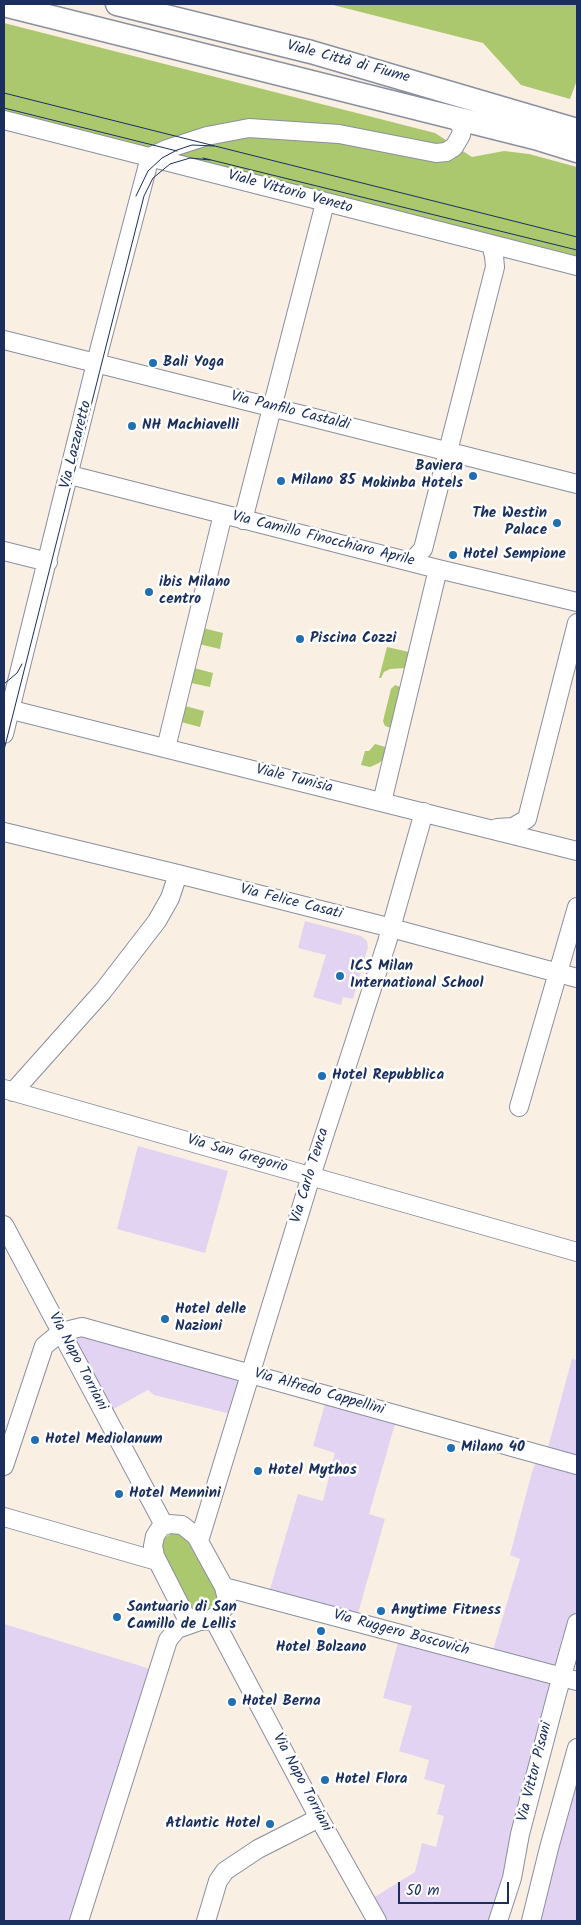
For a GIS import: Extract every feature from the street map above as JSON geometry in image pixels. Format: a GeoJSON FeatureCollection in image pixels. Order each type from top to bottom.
{"type":"FeatureCollection","features":[{"type":"Feature","properties":{"kind":"main road","name":"Viale Città di Fiume"},"geometry":{"type":"LineString","coordinates":[[117,4],[311,52],[574,126]]}},
{"type":"Feature","properties":{"kind":"main road","name":"Viale Città di Fiume"},"geometry":{"type":"LineString","coordinates":[[4,5],[535,138],[577,151]]}},
{"type":"Feature","properties":{"kind":"street"},"geometry":{"type":"LineString","coordinates":[[150,157],[167,149],[207,136],[249,128],[339,134],[436,153],[446,152],[454,148],[458,142],[462,128],[456,118]]}},
{"type":"Feature","properties":{"kind":"street","name":"Viale Vittorio Veneto"},"geometry":{"type":"LineString","coordinates":[[4,120],[577,266]]}},
{"type":"Feature","properties":{"kind":"street","name":"Via Lazzaretto"},"geometry":{"type":"LineString","coordinates":[[4,734],[6,709],[48,562],[96,364],[150,157]]}},
{"type":"Feature","properties":{"kind":"street"},"geometry":{"type":"LineString","coordinates":[[244,520],[325,203]]}},
{"type":"Feature","properties":{"kind":"street"},"geometry":{"type":"LineString","coordinates":[[411,562],[422,548],[494,267],[491,245]]}},
{"type":"Feature","properties":{"kind":"street","name":"Via Panfilo Castaldi"},"geometry":{"type":"LineString","coordinates":[[4,340],[577,484]]}},
{"type":"Feature","properties":{"kind":"street","name":"Via Camillo Finocchiaro Aprile"},"geometry":{"type":"LineString","coordinates":[[70,475],[438,569],[577,602]]}},
{"type":"Feature","properties":{"kind":"street"},"geometry":{"type":"LineString","coordinates":[[166,748],[223,514]]}},
{"type":"Feature","properties":{"kind":"street"},"geometry":{"type":"LineString","coordinates":[[4,551],[48,562]]}},
{"type":"Feature","properties":{"kind":"street"},"geometry":{"type":"LineString","coordinates":[[382,802],[438,569]]}},
{"type":"Feature","properties":{"kind":"street"},"geometry":{"type":"LineString","coordinates":[[491,828],[513,827],[527,819],[577,623]]}},
{"type":"Feature","properties":{"kind":"street","name":"Viale Tunisia"},"geometry":{"type":"LineString","coordinates":[[6,709],[491,828],[569,849]]}},
{"type":"Feature","properties":{"kind":"street","name":"Via Carlo Tenca"},"geometry":{"type":"LineString","coordinates":[[199,1540],[311,1176],[391,928],[424,812]]}},
{"type":"Feature","properties":{"kind":"street"},"geometry":{"type":"LineString","coordinates":[[527,819],[542,835],[569,849]]}},
{"type":"Feature","properties":{"kind":"street","name":"Via Felice Casati"},"geometry":{"type":"LineString","coordinates":[[4,832],[391,928],[577,978]]}},
{"type":"Feature","properties":{"kind":"street"},"geometry":{"type":"LineString","coordinates":[[8,1090],[103,991],[157,921],[170,898],[178,874]]}},
{"type":"Feature","properties":{"kind":"street"},"geometry":{"type":"LineString","coordinates":[[519,1107],[577,907]]}},
{"type":"Feature","properties":{"kind":"street","name":"Via San Gregorio"},"geometry":{"type":"LineString","coordinates":[[8,1090],[577,1252]]}},
{"type":"Feature","properties":{"kind":"street","name":"Via Napo Torriani"},"geometry":{"type":"LineString","coordinates":[[4,1225],[164,1525]]}},
{"type":"Feature","properties":{"kind":"street","name":"Via Alfredo Cappellini"},"geometry":{"type":"LineString","coordinates":[[61,1332],[74,1328],[89,1328],[577,1466]]}},
{"type":"Feature","properties":{"kind":"street"},"geometry":{"type":"LineString","coordinates":[[4,1466],[44,1346],[61,1332]]}},
{"type":"Feature","properties":{"kind":"street"},"geometry":{"type":"LineString","coordinates":[[4,1517],[157,1561]]}},
{"type":"Feature","properties":{"kind":"street"},"geometry":{"type":"LineString","coordinates":[[79,1921],[168,1640],[177,1629],[205,1620],[223,1610],[226,1603],[224,1587],[199,1540],[182,1525],[174,1523],[164,1525],[157,1532],[154,1541],[154,1551],[157,1561]]}},
{"type":"Feature","properties":{"kind":"street","name":"Via Napo Torriani"},"geometry":{"type":"LineString","coordinates":[[157,1561],[185,1615],[191,1620],[205,1620],[377,1921]]}},
{"type":"Feature","properties":{"kind":"street","name":"Via Ruggero Boscovich"},"geometry":{"type":"LineString","coordinates":[[224,1587],[570,1679]]}},
{"type":"Feature","properties":{"kind":"street","name":"Via Vittor Pisani"},"geometry":{"type":"LineString","coordinates":[[498,1921],[512,1878],[520,1834],[570,1679],[577,1623]]}},
{"type":"Feature","properties":{"kind":"street","name":"Via Vittor Pisani"},"geometry":{"type":"LineString","coordinates":[[531,1921],[547,1854],[577,1748]]}},
{"type":"Feature","properties":{"kind":"street"},"geometry":{"type":"LineString","coordinates":[[206,1921],[218,1881],[225,1870],[258,1849],[319,1818]]}},
{"type":"Feature","properties":{"kind":"shaded area","name":"ICS Milan International School"},"geometry":{"type":"Polygon","coordinates":[[[305,921],[361,936],[367,941],[368,947],[353,999],[343,997],[341,1005],[313,997],[326,955],[298,948],[305,921]]]}},
{"type":"Feature","properties":{"kind":"shaded area"},"geometry":{"type":"Polygon","coordinates":[[[138,1146],[228,1171],[205,1253],[117,1229],[138,1146]]]}},
{"type":"Feature","properties":{"kind":"shaded area"},"geometry":{"type":"Polygon","coordinates":[[[90,1330],[248,1375],[235,1415],[154,1395],[148,1390],[106,1413],[63,1333],[90,1330]]]}},
{"type":"Feature","properties":{"kind":"shaded area"},"geometry":{"type":"Polygon","coordinates":[[[572,1359],[577,1360],[577,1619],[561,1676],[491,1657],[520,1559],[510,1555],[532,1472],[538,1456],[545,1458],[572,1359]]]}},
{"type":"Feature","properties":{"kind":"shaded area"},"geometry":{"type":"Polygon","coordinates":[[[327,1397],[397,1417],[369,1514],[385,1519],[356,1620],[268,1596],[298,1494],[323,1501],[335,1453],[313,1446],[327,1397]]]}},
{"type":"Feature","properties":{"kind":"shaded area"},"geometry":{"type":"Polygon","coordinates":[[[4,1624],[157,1671],[79,1921],[4,1921],[4,1624]]]}},
{"type":"Feature","properties":{"kind":"shaded area"},"geometry":{"type":"Polygon","coordinates":[[[400,1635],[561,1678],[496,1921],[380,1921],[368,1901],[415,1872],[422,1843],[436,1847],[444,1816],[437,1814],[445,1785],[424,1779],[429,1760],[399,1751],[412,1706],[383,1698],[400,1635]]]}},
{"type":"Feature","properties":{"kind":"shaded area"},"geometry":{"type":"Polygon","coordinates":[[[577,1751],[577,1921],[532,1921],[577,1751]]]}},
{"type":"Feature","properties":{"kind":"green space"},"geometry":{"type":"Polygon","coordinates":[[[329,4],[577,4],[577,80],[570,99],[521,85],[483,43],[329,4]]]}},
{"type":"Feature","properties":{"kind":"green space"},"geometry":{"type":"Polygon","coordinates":[[[4,23],[435,133],[472,157],[504,151],[529,154],[577,167],[577,256],[4,114],[4,23]]]}},
{"type":"Feature","properties":{"kind":"green space"},"geometry":{"type":"Polygon","coordinates":[[[203,628],[223,633],[220,649],[199,644],[203,628]]]}},
{"type":"Feature","properties":{"kind":"green space"},"geometry":{"type":"Polygon","coordinates":[[[387,647],[409,652],[405,668],[390,669],[379,678],[387,647]]]}},
{"type":"Feature","properties":{"kind":"green space"},"geometry":{"type":"Polygon","coordinates":[[[194,668],[213,673],[210,687],[191,683],[194,668]]]}},
{"type":"Feature","properties":{"kind":"green space"},"geometry":{"type":"Polygon","coordinates":[[[395,685],[403,688],[394,729],[385,726],[383,721],[391,689],[395,685]]]}},
{"type":"Feature","properties":{"kind":"green space"},"geometry":{"type":"Polygon","coordinates":[[[185,706],[204,711],[200,727],[181,722],[185,706]]]}},
{"type":"Feature","properties":{"kind":"green space"},"geometry":{"type":"Polygon","coordinates":[[[375,744],[389,748],[385,758],[370,767],[361,765],[365,751],[369,751],[375,744]]]}},
{"type":"Feature","properties":{"kind":"green space"},"geometry":{"type":"Polygon","coordinates":[[[173,1532],[186,1534],[219,1593],[218,1602],[209,1612],[197,1613],[193,1611],[161,1550],[164,1539],[173,1532]]]}},
{"type":"Feature","properties":{"kind":"tram line"},"geometry":{"type":"LineString","coordinates":[[4,93],[577,237]]}},
{"type":"Feature","properties":{"kind":"tram line"},"geometry":{"type":"LineString","coordinates":[[4,108],[177,151]]}},
{"type":"Feature","properties":{"kind":"tram line"},"geometry":{"type":"LineString","coordinates":[[136,196],[148,171],[162,158],[192,145],[214,146]]}},
{"type":"Feature","properties":{"kind":"tram line"},"geometry":{"type":"LineString","coordinates":[[4,750],[144,196],[153,178],[170,164],[190,158],[210,160]]}},
{"type":"Feature","properties":{"kind":"tram line"},"geometry":{"type":"LineString","coordinates":[[203,158],[577,250]]}},
{"type":"Feature","properties":{"kind":"tram line"},"geometry":{"type":"LineString","coordinates":[[4,684],[17,673],[22,664]]}},
{"type":"Feature","properties":{"kind":"place","name":"Bali Yoga"},"geometry":{"type":"Point","coordinates":[153,363]}},
{"type":"Feature","properties":{"kind":"place","name":"NH Machiavelli"},"geometry":{"type":"Point","coordinates":[132,426]}},
{"type":"Feature","properties":{"kind":"place","name":"Baviera Mokinba Hotels"},"geometry":{"type":"Point","coordinates":[473,476]}},
{"type":"Feature","properties":{"kind":"place","name":"Milano 85"},"geometry":{"type":"Point","coordinates":[281,481]}},
{"type":"Feature","properties":{"kind":"place","name":"The Westin Palace"},"geometry":{"type":"Point","coordinates":[557,523]}},
{"type":"Feature","properties":{"kind":"place","name":"Hotel Sempione"},"geometry":{"type":"Point","coordinates":[453,555]}},
{"type":"Feature","properties":{"kind":"place","name":"ibis Milano centro"},"geometry":{"type":"Point","coordinates":[149,592]}},
{"type":"Feature","properties":{"kind":"place","name":"Piscina Cozzi"},"geometry":{"type":"Point","coordinates":[300,639]}},
{"type":"Feature","properties":{"kind":"place","name":"ICS Milan International School"},"geometry":{"type":"Point","coordinates":[340,976]}},
{"type":"Feature","properties":{"kind":"place","name":"Hotel Repubblica"},"geometry":{"type":"Point","coordinates":[322,1076]}},
{"type":"Feature","properties":{"kind":"place","name":"Hotel delle Nazioni"},"geometry":{"type":"Point","coordinates":[165,1319]}},
{"type":"Feature","properties":{"kind":"place","name":"Hotel Mediolanum"},"geometry":{"type":"Point","coordinates":[35,1440]}},
{"type":"Feature","properties":{"kind":"place","name":"Milano 40"},"geometry":{"type":"Point","coordinates":[451,1448]}},
{"type":"Feature","properties":{"kind":"place","name":"Hotel Mythos"},"geometry":{"type":"Point","coordinates":[258,1471]}},
{"type":"Feature","properties":{"kind":"place","name":"Hotel Mennini"},"geometry":{"type":"Point","coordinates":[119,1494]}},
{"type":"Feature","properties":{"kind":"place","name":"Anytime Fitness"},"geometry":{"type":"Point","coordinates":[381,1611]}},
{"type":"Feature","properties":{"kind":"place","name":"Santuario di San Camillo de Lellis"},"geometry":{"type":"Point","coordinates":[117,1617]}},
{"type":"Feature","properties":{"kind":"place","name":"Hotel Bolzano"},"geometry":{"type":"Point","coordinates":[321,1631]}},
{"type":"Feature","properties":{"kind":"place","name":"Hotel Berna"},"geometry":{"type":"Point","coordinates":[232,1702]}},
{"type":"Feature","properties":{"kind":"place","name":"Hotel Flora"},"geometry":{"type":"Point","coordinates":[325,1780]}},
{"type":"Feature","properties":{"kind":"place","name":"Atlantic Hotel"},"geometry":{"type":"Point","coordinates":[270,1824]}}]}
